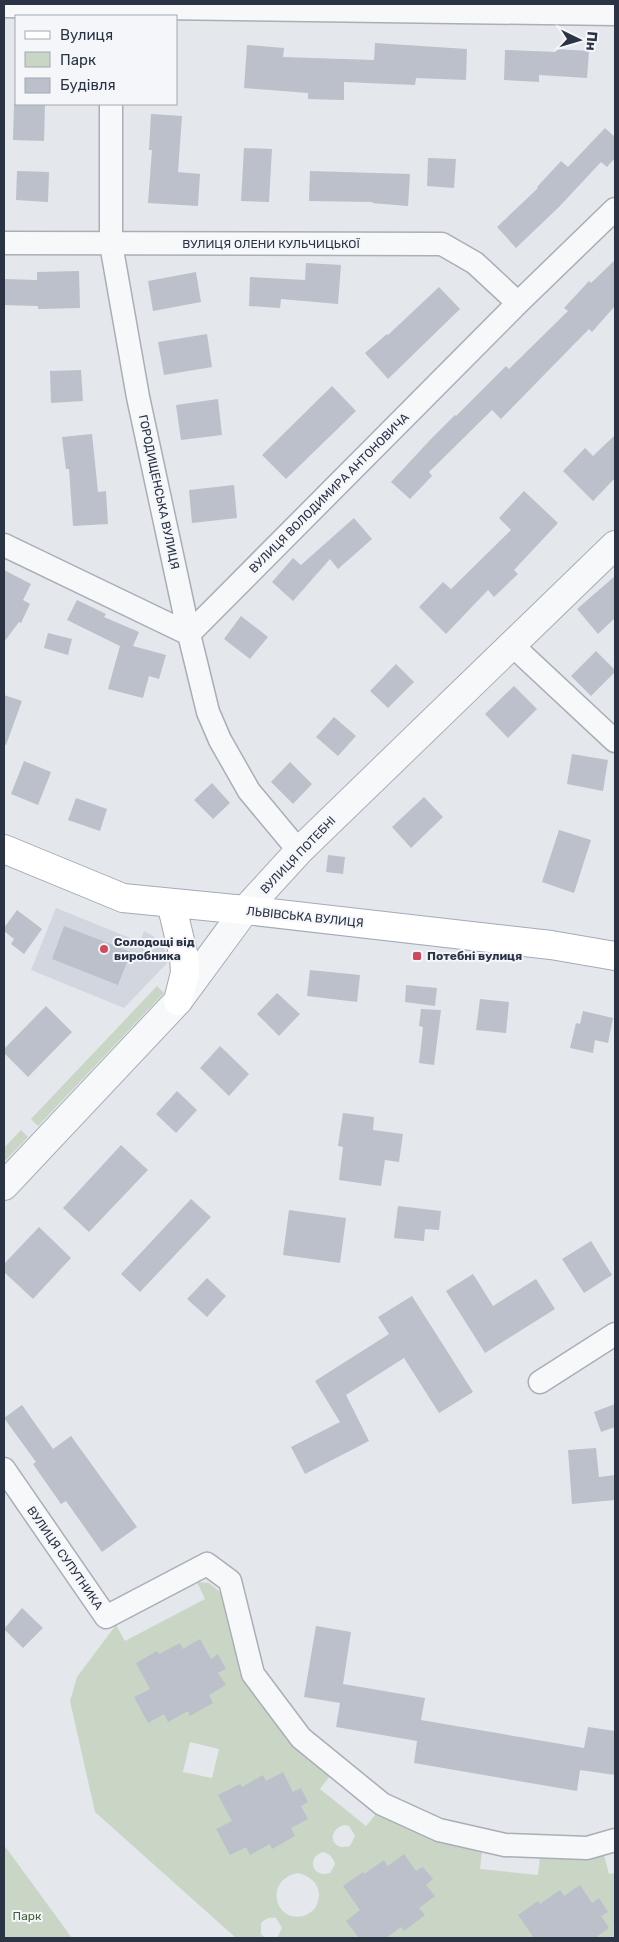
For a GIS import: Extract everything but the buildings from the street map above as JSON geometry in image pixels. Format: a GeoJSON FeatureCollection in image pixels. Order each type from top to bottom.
{"type":"FeatureCollection","features":[{"type":"Feature","properties":{"kind":"main road","name":"ЛЬВІВСЬКА ВУЛИЦЯ"},"geometry":{"type":"LineString","coordinates":[[4,849],[123,898],[551,945],[615,956]]}},
{"type":"Feature","properties":{"kind":"main road"},"geometry":{"type":"LineString","coordinates":[[171,903],[184,956],[185,974],[178,1001]]}},
{"type":"Feature","properties":{"kind":"street"},"geometry":{"type":"LineString","coordinates":[[4,6],[110,11],[316,8],[529,8],[615,14]]}},
{"type":"Feature","properties":{"kind":"street","name":"ГОРОДИЩЕНСЬКА ВУЛИЦЯ"},"geometry":{"type":"LineString","coordinates":[[110,105],[111,244],[138,397],[189,634],[208,712],[220,740],[249,791],[299,851]]}},
{"type":"Feature","properties":{"kind":"street","name":"ВУЛИЦЯ ВОЛОДИМИРА АНТОНОВИЧА"},"geometry":{"type":"LineString","coordinates":[[189,634],[518,303],[615,209]]}},
{"type":"Feature","properties":{"kind":"street","name":"ВУЛИЦЯ ОЛЕНИ КУЛЬЧИЦЬКОЇ"},"geometry":{"type":"LineString","coordinates":[[4,242],[111,244],[442,244],[475,263],[518,303]]}},
{"type":"Feature","properties":{"kind":"street"},"geometry":{"type":"LineString","coordinates":[[4,545],[189,634]]}},
{"type":"Feature","properties":{"kind":"street","name":"ВУЛИЦЯ ПОТЕБНІ"},"geometry":{"type":"LineString","coordinates":[[4,1186],[178,1001],[245,910],[299,851],[615,545]]}},
{"type":"Feature","properties":{"kind":"street"},"geometry":{"type":"LineString","coordinates":[[512,645],[615,741]]}},
{"type":"Feature","properties":{"kind":"street"},"geometry":{"type":"LineString","coordinates":[[540,1382],[615,1334]]}},
{"type":"Feature","properties":{"kind":"street","name":"ВУЛИЦЯ СУПУТНИКА"},"geometry":{"type":"LineString","coordinates":[[4,1469],[106,1618],[207,1564],[230,1581],[254,1674],[301,1738],[382,1804],[439,1830],[505,1845],[587,1848],[615,1840]]}},
{"type":"Feature","properties":{"kind":"shaded area"},"geometry":{"type":"Polygon","coordinates":[[[56,908],[140,942],[144,931],[152,935],[162,945],[170,960],[124,1008],[31,970],[56,908]]]}},
{"type":"Feature","properties":{"kind":"green space"},"geometry":{"type":"Polygon","coordinates":[[[157,986],[164,993],[38,1126],[31,1119],[157,986]]]}},
{"type":"Feature","properties":{"kind":"green space"},"geometry":{"type":"Polygon","coordinates":[[[21,1130],[28,1137],[4,1162],[4,1148],[21,1130]]]}},
{"type":"Feature","properties":{"kind":"green space"},"geometry":{"type":"Polygon","coordinates":[[[197,1582],[209,1583],[220,1592],[243,1679],[292,1746],[330,1776],[320,1789],[366,1826],[376,1814],[435,1841],[482,1851],[480,1869],[538,1875],[540,1857],[588,1859],[604,1855],[609,1874],[615,1873],[615,1938],[277,1938],[282,1928],[276,1918],[271,1918],[261,1923],[261,1934],[265,1938],[236,1938],[95,1812],[70,1701],[77,1677],[116,1625],[125,1641],[205,1599],[197,1582]],[[190,1742],[183,1772],[212,1778],[219,1749],[190,1742]],[[344,1825],[338,1828],[333,1836],[335,1844],[344,1847],[350,1846],[355,1836],[349,1826],[344,1825]],[[323,1852],[314,1858],[313,1862],[315,1870],[324,1874],[330,1873],[335,1864],[332,1858],[323,1852]],[[298,1873],[287,1877],[280,1883],[277,1891],[280,1907],[285,1913],[293,1916],[303,1916],[313,1910],[317,1904],[319,1898],[318,1888],[308,1877],[298,1873]]]}},
{"type":"Feature","properties":{"kind":"green space","name":"Парк"},"geometry":{"type":"Polygon","coordinates":[[[4,1845],[72,1938],[4,1938],[4,1845]]]}},
{"type":"Feature","properties":{"kind":"place","name":"Солодощі від виробника"},"geometry":{"type":"Point","coordinates":[104,949]}},
{"type":"Feature","properties":{"kind":"place","name":"Потебні вулиця"},"geometry":{"type":"Point","coordinates":[417,956]}}]}
